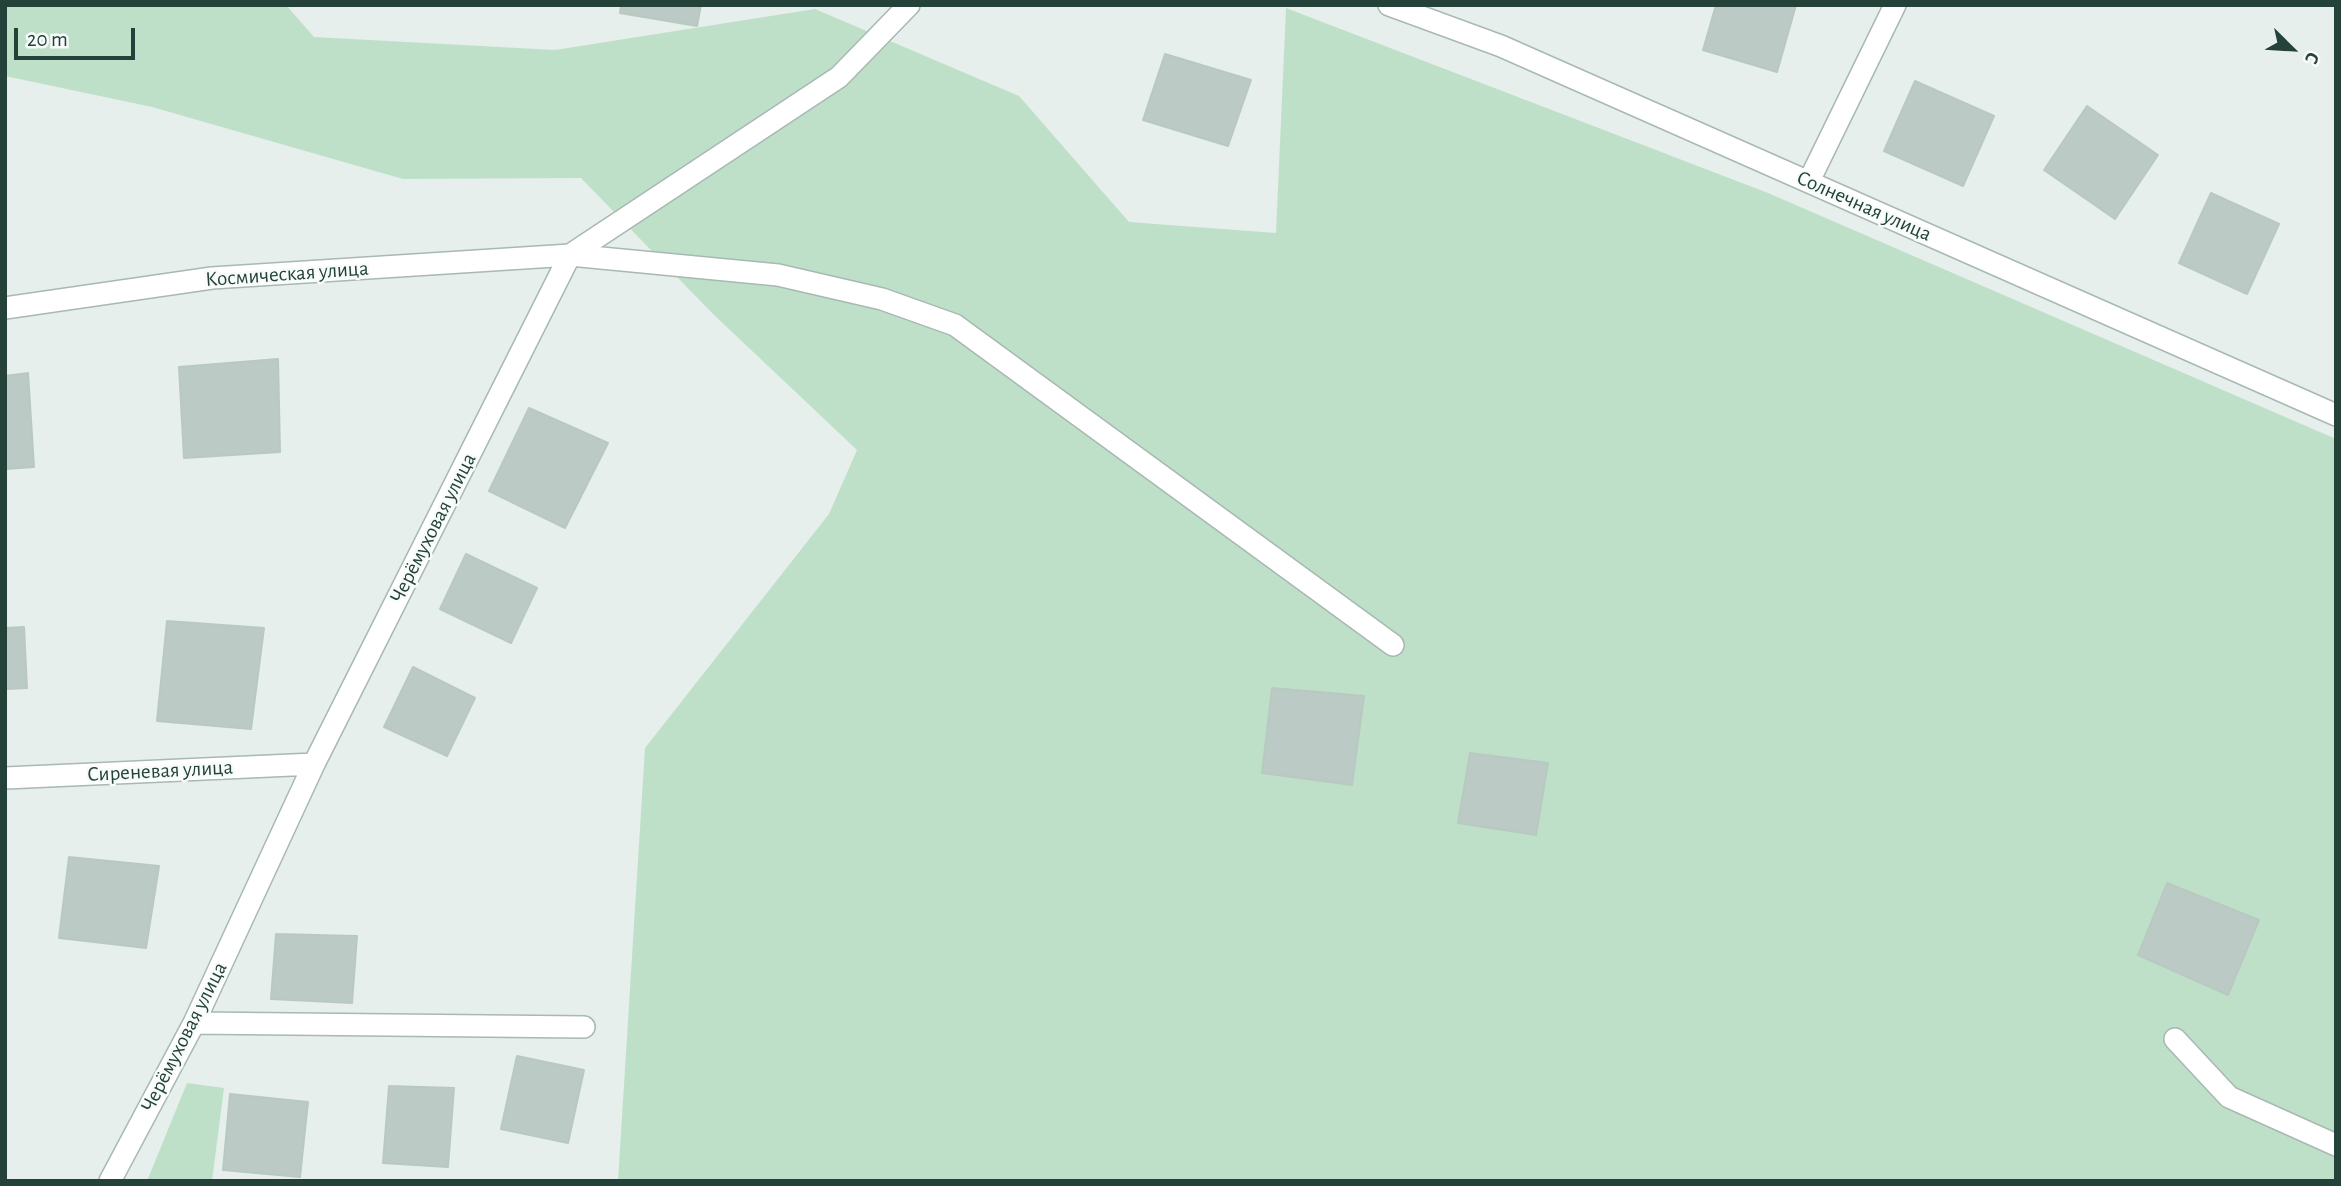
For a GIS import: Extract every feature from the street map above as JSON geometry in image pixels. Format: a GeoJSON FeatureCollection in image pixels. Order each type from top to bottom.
{"type":"FeatureCollection","features":[{"type":"Feature","properties":{"kind":"street","name":"Черёмуховая улица"},"geometry":{"type":"LineString","coordinates":[[110,1181],[194,1023],[314,764],[569,255],[839,77],[909,5]]}},
{"type":"Feature","properties":{"kind":"street","name":"Солнечная улица"},"geometry":{"type":"LineString","coordinates":[[1389,5],[1501,46],[2336,415]]}},
{"type":"Feature","properties":{"kind":"street"},"geometry":{"type":"LineString","coordinates":[[1809,181],[1895,5]]}},
{"type":"Feature","properties":{"kind":"street","name":"Космическая улица"},"geometry":{"type":"LineString","coordinates":[[5,308],[212,278],[569,255],[778,275],[882,299],[955,325],[1393,645]]}},
{"type":"Feature","properties":{"kind":"street","name":"Сиреневая улица"},"geometry":{"type":"LineString","coordinates":[[5,778],[314,764]]}},
{"type":"Feature","properties":{"kind":"street"},"geometry":{"type":"LineString","coordinates":[[194,1023],[584,1027]]}},
{"type":"Feature","properties":{"kind":"street"},"geometry":{"type":"LineString","coordinates":[[2175,1039],[2229,1097],[2336,1145]]}},
{"type":"Feature","properties":{"kind":"green space"},"geometry":{"type":"Polygon","coordinates":[[[5,5],[286,5],[314,37],[555,50],[815,9],[1019,96],[1129,222],[1276,233],[1286,8],[1768,193],[2336,439],[2336,1181],[618,1181],[645,748],[829,514],[857,450],[712,313],[581,178],[403,179],[152,107],[5,76],[5,5]]]}},
{"type":"Feature","properties":{"kind":"green space"},"geometry":{"type":"Polygon","coordinates":[[[187,1083],[224,1088],[212,1181],[147,1181],[187,1083]]]}},
{"type":"Feature","properties":{"kind":"building"},"geometry":{"type":"Polygon","coordinates":[[[621,5],[701,5],[697,26],[620,13],[621,5]]]}},
{"type":"Feature","properties":{"kind":"building"},"geometry":{"type":"Polygon","coordinates":[[[1716,5],[1796,5],[1777,72],[1703,50],[1716,5]]]}},
{"type":"Feature","properties":{"kind":"building"},"geometry":{"type":"Polygon","coordinates":[[[1165,54],[1251,80],[1228,146],[1143,120],[1165,54]]]}},
{"type":"Feature","properties":{"kind":"building"},"geometry":{"type":"Polygon","coordinates":[[[1915,81],[1994,116],[1963,186],[1884,151],[1915,81]]]}},
{"type":"Feature","properties":{"kind":"building"},"geometry":{"type":"Polygon","coordinates":[[[2087,106],[2158,155],[2115,219],[2044,170],[2087,106]]]}},
{"type":"Feature","properties":{"kind":"building"},"geometry":{"type":"Polygon","coordinates":[[[2211,193],[2279,224],[2247,294],[2179,263],[2211,193]]]}},
{"type":"Feature","properties":{"kind":"building"},"geometry":{"type":"Polygon","coordinates":[[[278,359],[280,452],[184,458],[179,367],[278,359]]]}},
{"type":"Feature","properties":{"kind":"building"},"geometry":{"type":"Polygon","coordinates":[[[28,373],[34,467],[5,469],[5,376],[28,373]]]}},
{"type":"Feature","properties":{"kind":"building"},"geometry":{"type":"Polygon","coordinates":[[[529,408],[608,443],[565,528],[489,491],[529,408]]]}},
{"type":"Feature","properties":{"kind":"building"},"geometry":{"type":"Polygon","coordinates":[[[466,554],[537,588],[511,643],[440,609],[466,554]]]}},
{"type":"Feature","properties":{"kind":"building"},"geometry":{"type":"Polygon","coordinates":[[[167,621],[264,628],[251,729],[157,721],[167,621]]]}},
{"type":"Feature","properties":{"kind":"building"},"geometry":{"type":"Polygon","coordinates":[[[24,627],[27,688],[5,689],[5,628],[24,627]]]}},
{"type":"Feature","properties":{"kind":"building"},"geometry":{"type":"Polygon","coordinates":[[[413,667],[475,698],[447,756],[384,727],[413,667]]]}},
{"type":"Feature","properties":{"kind":"building"},"geometry":{"type":"Polygon","coordinates":[[[1272,688],[1364,696],[1352,785],[1262,773],[1272,688]]]}},
{"type":"Feature","properties":{"kind":"building"},"geometry":{"type":"Polygon","coordinates":[[[1470,753],[1548,763],[1536,835],[1458,823],[1470,753]]]}},
{"type":"Feature","properties":{"kind":"building"},"geometry":{"type":"Polygon","coordinates":[[[69,857],[159,866],[146,948],[59,938],[69,857]]]}},
{"type":"Feature","properties":{"kind":"building"},"geometry":{"type":"Polygon","coordinates":[[[2167,883],[2259,920],[2228,995],[2138,955],[2167,883]]]}},
{"type":"Feature","properties":{"kind":"building"},"geometry":{"type":"Polygon","coordinates":[[[276,934],[357,936],[352,1003],[271,999],[276,934]]]}},
{"type":"Feature","properties":{"kind":"building"},"geometry":{"type":"Polygon","coordinates":[[[517,1056],[584,1070],[568,1143],[501,1129],[517,1056]]]}},
{"type":"Feature","properties":{"kind":"building"},"geometry":{"type":"Polygon","coordinates":[[[389,1086],[454,1088],[448,1167],[383,1163],[389,1086]]]}},
{"type":"Feature","properties":{"kind":"building"},"geometry":{"type":"Polygon","coordinates":[[[230,1094],[308,1102],[300,1177],[223,1170],[230,1094]]]}}]}
